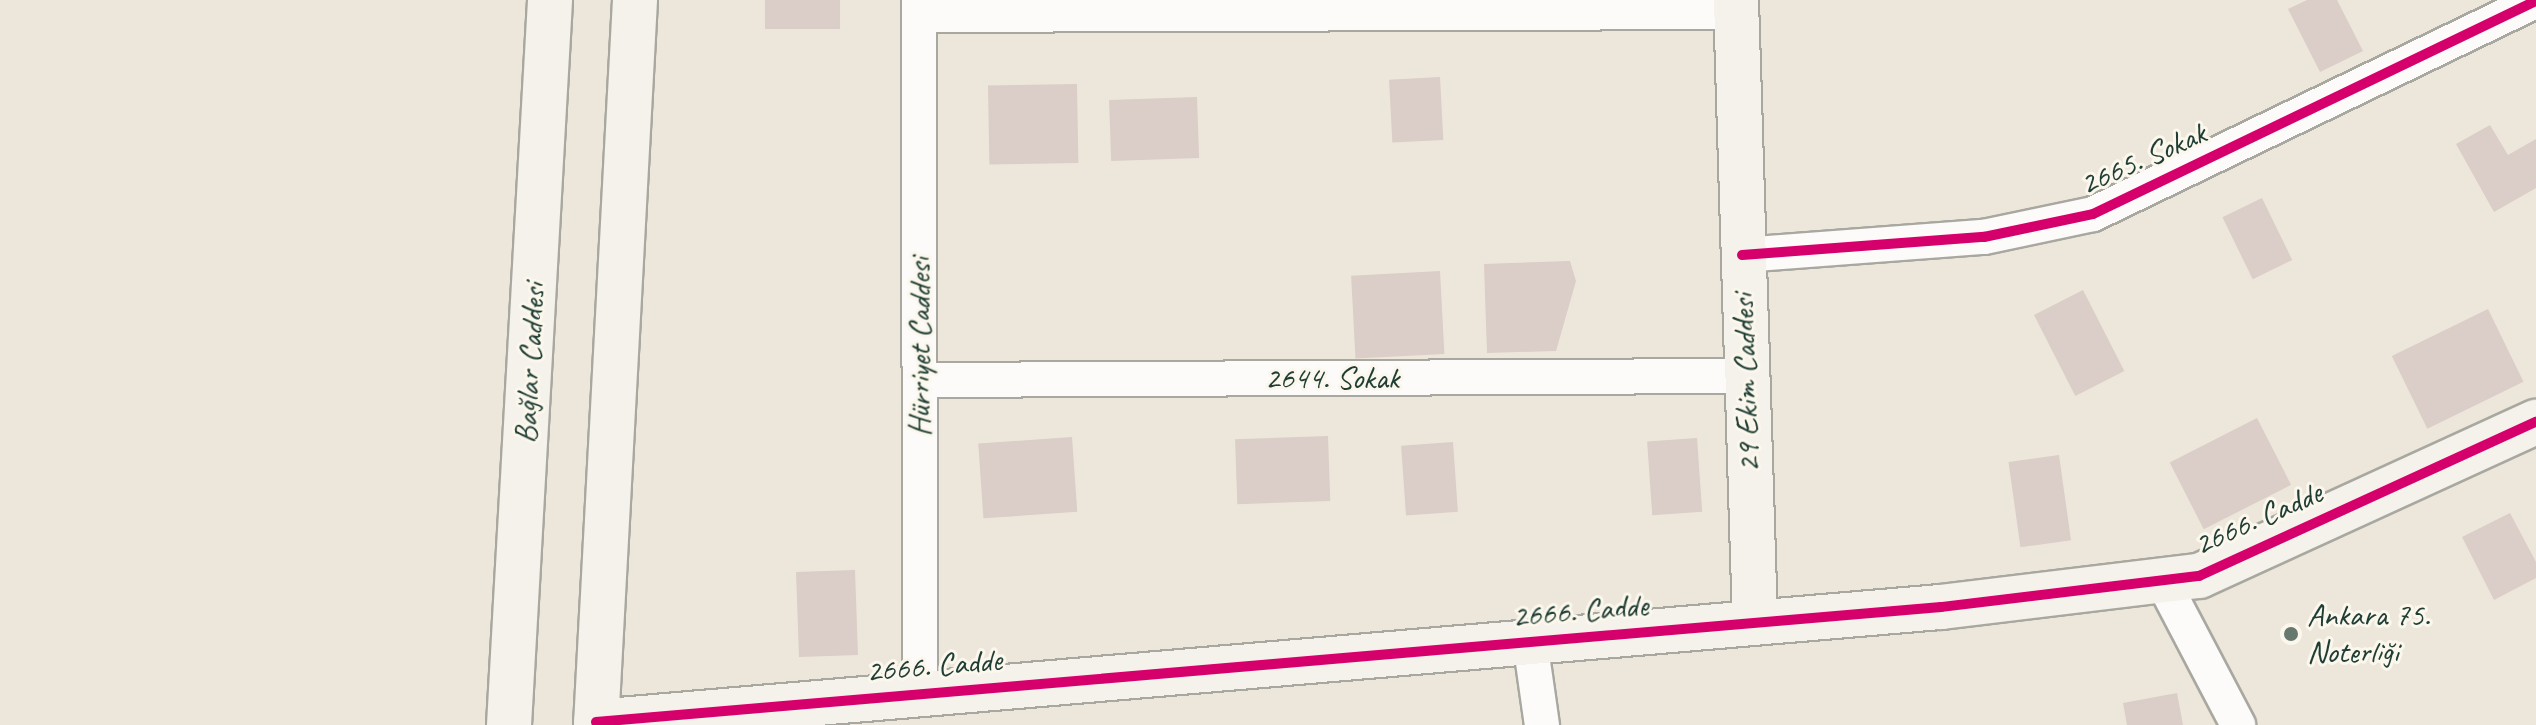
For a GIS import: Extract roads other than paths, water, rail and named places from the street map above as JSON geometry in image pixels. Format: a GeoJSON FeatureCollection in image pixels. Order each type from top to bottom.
{"type":"FeatureCollection","features":[{"type":"Feature","properties":{"kind":"street","name":"Bağlar Caddesi"},"geometry":{"type":"LineString","coordinates":[[509,725],[550,0]]}},
{"type":"Feature","properties":{"kind":"street"},"geometry":{"type":"LineString","coordinates":[[596,724],[635,0]]}},
{"type":"Feature","properties":{"kind":"street","name":"2665. Sokak"},"geometry":{"type":"LineString","coordinates":[[1742,255],[1984,237],[2093,214],[2536,1]]}},
{"type":"Feature","properties":{"kind":"street"},"geometry":{"type":"LineString","coordinates":[[920,8],[1736,6]]}},
{"type":"Feature","properties":{"kind":"street","name":"29 Ekim Caddesi"},"geometry":{"type":"LineString","coordinates":[[1736,6],[1745,376],[1755,622]]}},
{"type":"Feature","properties":{"kind":"street","name":"Hürriyet Caddesi"},"geometry":{"type":"LineString","coordinates":[[920,8],[920,693]]}},
{"type":"Feature","properties":{"kind":"street","name":"2644. Sokak"},"geometry":{"type":"LineString","coordinates":[[920,380],[1745,376]]}},
{"type":"Feature","properties":{"kind":"street","name":"2666. Cadde"},"geometry":{"type":"LineString","coordinates":[[596,724],[920,693],[1755,622],[2199,576],[2536,422]]}},
{"type":"Feature","properties":{"kind":"street"},"geometry":{"type":"LineString","coordinates":[[2162,580],[2238,725]]}},
{"type":"Feature","properties":{"kind":"street"},"geometry":{"type":"LineString","coordinates":[[1530,641],[1542,725]]}},
{"type":"Feature","properties":{"kind":"place","name":"Ankara 75. Noterliği"},"geometry":{"type":"Point","coordinates":[2291,634]}}]}
